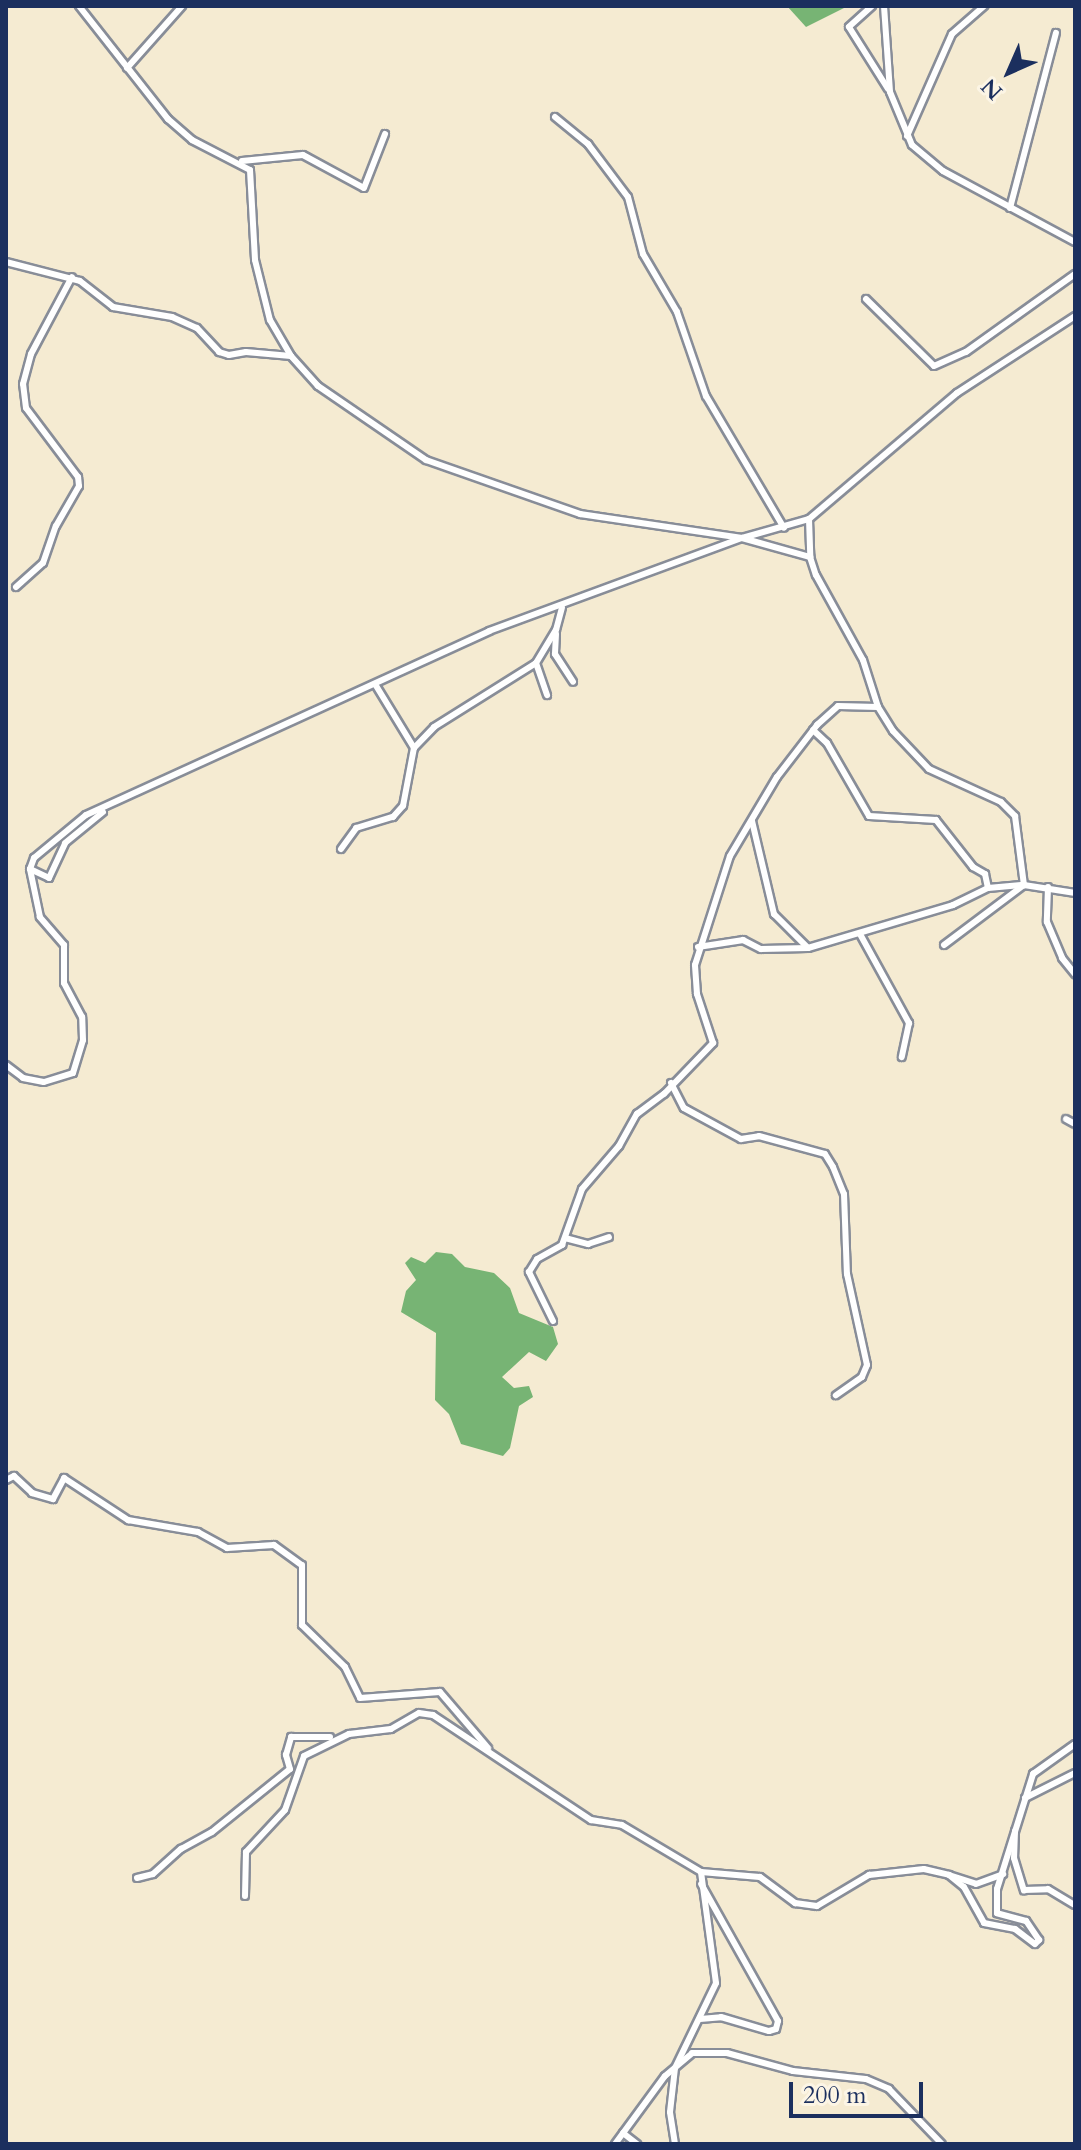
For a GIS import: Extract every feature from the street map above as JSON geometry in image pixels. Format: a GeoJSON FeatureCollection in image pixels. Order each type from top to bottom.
{"type":"FeatureCollection","features":[{"type":"Feature","properties":{"kind":"street"},"geometry":{"type":"LineString","coordinates":[[127,68],[182,6]]}},
{"type":"Feature","properties":{"kind":"street"},"geometry":{"type":"LineString","coordinates":[[872,6],[849,27],[890,92],[907,136],[943,171],[1075,242]]}},
{"type":"Feature","properties":{"kind":"street"},"geometry":{"type":"LineString","coordinates":[[884,6],[890,92]]}},
{"type":"Feature","properties":{"kind":"street"},"geometry":{"type":"LineString","coordinates":[[907,136],[952,34],[984,6]]}},
{"type":"Feature","properties":{"kind":"street"},"geometry":{"type":"LineString","coordinates":[[82,7],[127,68],[192,140],[242,161],[303,155],[364,188],[385,134]]}},
{"type":"Feature","properties":{"kind":"street"},"geometry":{"type":"LineString","coordinates":[[1010,208],[1056,33]]}},
{"type":"Feature","properties":{"kind":"street"},"geometry":{"type":"LineString","coordinates":[[555,117],[588,144],[628,197],[643,254],[681,319],[706,396],[784,528]]}},
{"type":"Feature","properties":{"kind":"street"},"geometry":{"type":"LineString","coordinates":[[242,161],[254,179],[252,236],[275,334],[291,356],[351,411],[426,460],[580,514],[742,538],[810,557]]}},
{"type":"Feature","properties":{"kind":"street"},"geometry":{"type":"LineString","coordinates":[[6,262],[72,277],[113,307],[159,312],[197,328],[219,352],[291,356]]}},
{"type":"Feature","properties":{"kind":"street"},"geometry":{"type":"LineString","coordinates":[[866,299],[934,366],[966,352],[1075,274]]}},
{"type":"Feature","properties":{"kind":"street"},"geometry":{"type":"LineString","coordinates":[[16,587],[43,563],[79,486],[78,477],[26,408],[23,384],[31,354],[72,277]]}},
{"type":"Feature","properties":{"kind":"street"},"geometry":{"type":"LineString","coordinates":[[6,1065],[23,1078],[56,1082],[73,1073],[83,1040],[82,1017],[64,983],[64,945],[40,917],[30,869],[34,858],[86,815],[112,806],[489,631],[562,608],[742,538],[809,519],[957,393],[1075,316]]}},
{"type":"Feature","properties":{"kind":"street"},"geometry":{"type":"LineString","coordinates":[[809,519],[810,557],[835,616],[863,660],[878,707],[914,757],[1001,802],[1015,816],[1024,885]]}},
{"type":"Feature","properties":{"kind":"street"},"geometry":{"type":"LineString","coordinates":[[562,608],[556,630],[555,654],[573,682]]}},
{"type":"Feature","properties":{"kind":"street"},"geometry":{"type":"LineString","coordinates":[[341,849],[356,828],[393,817],[403,806],[414,748],[476,696],[536,663],[556,630]]}},
{"type":"Feature","properties":{"kind":"street"},"geometry":{"type":"LineString","coordinates":[[536,663],[547,695]]}},
{"type":"Feature","properties":{"kind":"street"},"geometry":{"type":"LineString","coordinates":[[375,684],[414,748]]}},
{"type":"Feature","properties":{"kind":"street"},"geometry":{"type":"LineString","coordinates":[[553,1321],[529,1272],[537,1259],[558,1251],[582,1189],[619,1146],[637,1114],[713,1043],[697,994],[698,947],[730,856],[813,730],[838,706],[878,707]]}},
{"type":"Feature","properties":{"kind":"street"},"geometry":{"type":"LineString","coordinates":[[813,730],[827,743],[869,816],[936,820],[973,867],[985,874],[988,888]]}},
{"type":"Feature","properties":{"kind":"street"},"geometry":{"type":"LineString","coordinates":[[30,869],[49,878],[65,843],[112,806]]}},
{"type":"Feature","properties":{"kind":"street"},"geometry":{"type":"LineString","coordinates":[[752,821],[774,914],[808,948]]}},
{"type":"Feature","properties":{"kind":"street"},"geometry":{"type":"LineString","coordinates":[[944,945],[1024,885]]}},
{"type":"Feature","properties":{"kind":"street"},"geometry":{"type":"LineString","coordinates":[[698,947],[743,940],[761,949],[808,948],[953,905],[988,888],[1024,885],[1075,893]]}},
{"type":"Feature","properties":{"kind":"street"},"geometry":{"type":"LineString","coordinates":[[1048,887],[1047,922],[1062,958],[1075,974]]}},
{"type":"Feature","properties":{"kind":"street"},"geometry":{"type":"LineString","coordinates":[[860,934],[909,1023],[902,1057]]}},
{"type":"Feature","properties":{"kind":"street"},"geometry":{"type":"LineString","coordinates":[[671,1083],[684,1108],[741,1139],[759,1136],[825,1154],[833,1167],[844,1194],[847,1274],[867,1365],[862,1377],[836,1395]]}},
{"type":"Feature","properties":{"kind":"street"},"geometry":{"type":"LineString","coordinates":[[1066,1119],[1075,1124]]}},
{"type":"Feature","properties":{"kind":"street"},"geometry":{"type":"LineString","coordinates":[[565,1238],[588,1244],[609,1237]]}},
{"type":"Feature","properties":{"kind":"street"},"geometry":{"type":"LineString","coordinates":[[6,1480],[14,1476],[32,1493],[53,1499],[64,1478],[128,1520],[198,1532],[227,1548],[274,1545],[302,1565],[302,1625],[345,1667],[360,1698],[440,1692],[496,1756]]}},
{"type":"Feature","properties":{"kind":"street"},"geometry":{"type":"LineString","coordinates":[[137,1878],[153,1874],[181,1849],[212,1832],[320,1746],[369,1727],[391,1729],[419,1713],[433,1715],[591,1820],[622,1825],[700,1875],[778,2021],[776,2029],[769,2031],[721,2017],[700,2019]]}},
{"type":"Feature","properties":{"kind":"street"},"geometry":{"type":"LineString","coordinates":[[245,1896],[249,1881],[246,1852],[285,1810],[292,1771],[286,1755],[291,1737],[330,1737]]}},
{"type":"Feature","properties":{"kind":"street"},"geometry":{"type":"LineString","coordinates":[[949,1875],[972,1896],[984,1923],[1015,1929],[1035,1944],[1039,1940],[1026,1921],[994,1908],[1015,1827],[1033,1774],[1075,1744]]}},
{"type":"Feature","properties":{"kind":"street"},"geometry":{"type":"LineString","coordinates":[[1025,1798],[1075,1773]]}},
{"type":"Feature","properties":{"kind":"street"},"geometry":{"type":"LineString","coordinates":[[1015,1827],[1014,1858],[1024,1890],[1048,1889],[1075,1905]]}},
{"type":"Feature","properties":{"kind":"street"},"geometry":{"type":"LineString","coordinates":[[700,1875],[760,1877],[795,1903],[817,1906],[869,1875],[924,1869],[976,1884],[1003,1874]]}},
{"type":"Feature","properties":{"kind":"street"},"geometry":{"type":"LineString","coordinates":[[615,2144],[680,2059],[716,1983],[700,1875]]}},
{"type":"Feature","properties":{"kind":"street"},"geometry":{"type":"LineString","coordinates":[[680,2059],[692,2053],[727,2053],[793,2071],[866,2079],[889,2089],[942,2144]]}},
{"type":"Feature","properties":{"kind":"street"},"geometry":{"type":"LineString","coordinates":[[675,2144],[670,2112],[680,2059]]}},
{"type":"Feature","properties":{"kind":"street"},"geometry":{"type":"LineString","coordinates":[[623,2133],[637,2144]]}},
{"type":"Feature","properties":{"kind":"green space"},"geometry":{"type":"Polygon","coordinates":[[[787,6],[848,6],[806,27],[787,6]]]}},
{"type":"Feature","properties":{"kind":"green space"},"geometry":{"type":"Polygon","coordinates":[[[436,1252],[452,1254],[465,1267],[494,1273],[510,1288],[519,1313],[553,1327],[558,1344],[546,1361],[529,1352],[502,1377],[514,1388],[529,1386],[533,1397],[519,1406],[510,1448],[503,1456],[461,1444],[449,1414],[435,1400],[436,1333],[401,1312],[406,1291],[416,1280],[405,1263],[411,1257],[425,1263],[436,1252]]]}}]}
